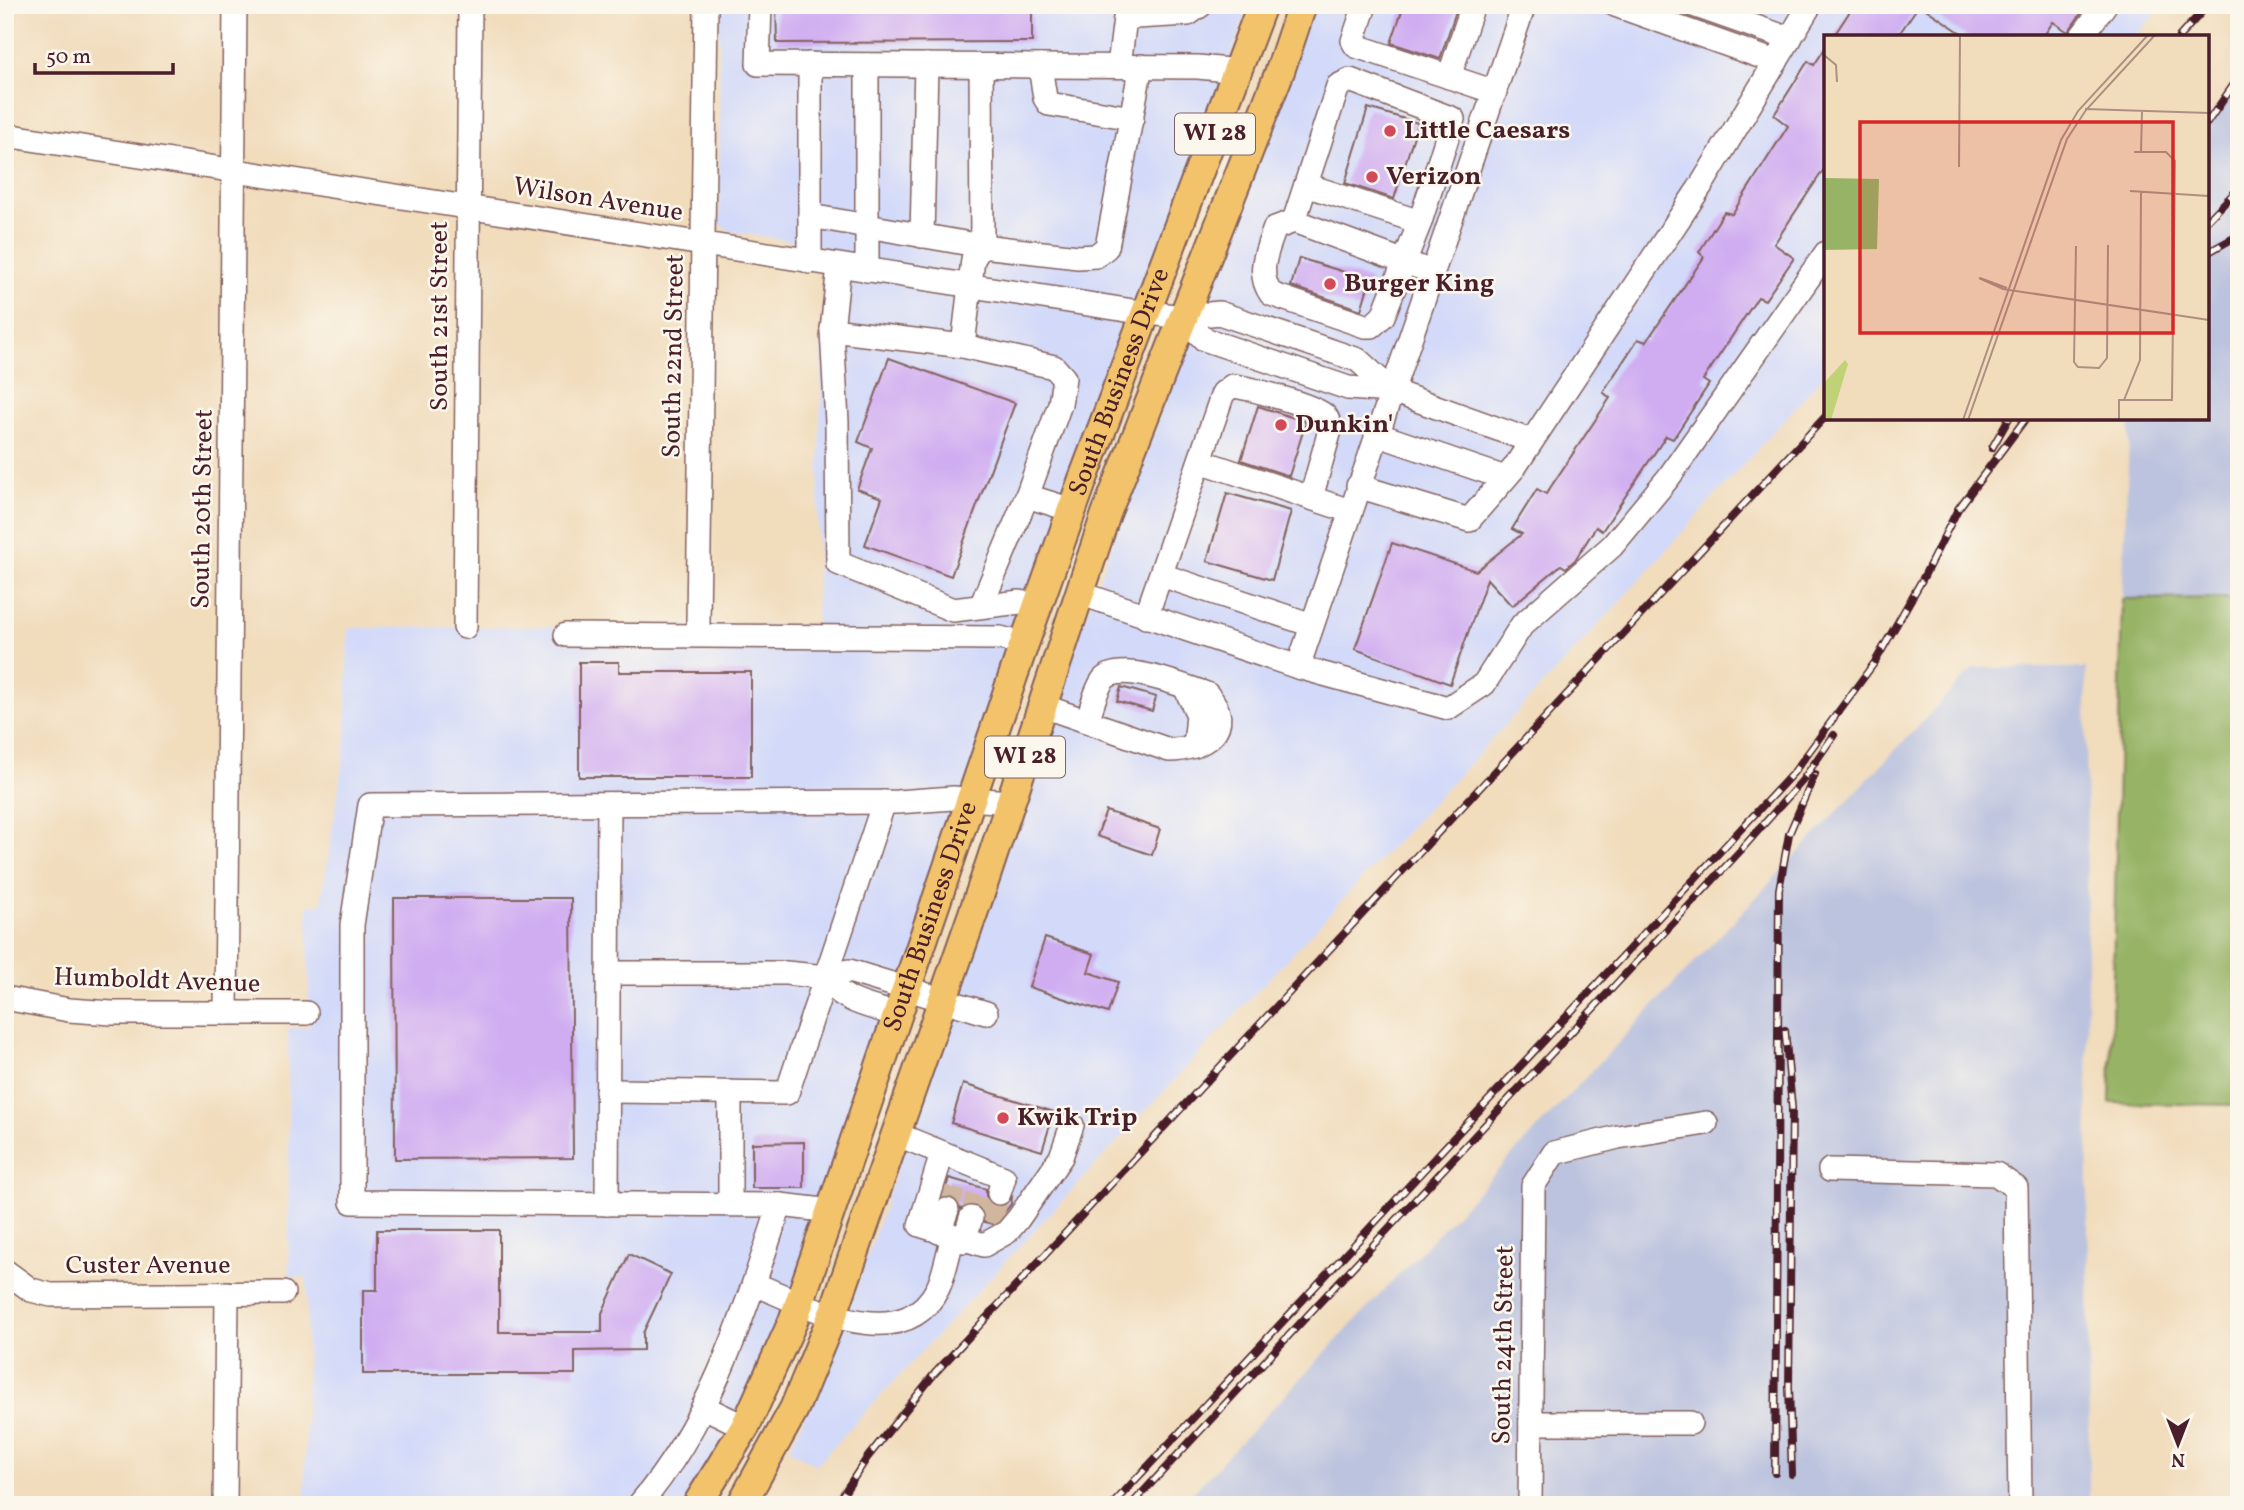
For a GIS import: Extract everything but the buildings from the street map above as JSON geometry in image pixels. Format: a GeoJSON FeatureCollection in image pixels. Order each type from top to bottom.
{"type":"FeatureCollection","features":[{"type":"Feature","properties":{"kind":"main road","name":"South Business Drive"},"geometry":{"type":"LineString","coordinates":[[697,1505],[745,1427],[781,1351],[800,1302],[1024,644],[1262,5]]}},
{"type":"Feature","properties":{"kind":"main road","name":"South Business Drive"},"geometry":{"type":"LineString","coordinates":[[741,1505],[800,1396],[833,1314],[1011,802],[1106,514],[1280,71],[1302,5]]}},
{"type":"Feature","properties":{"kind":"street","name":"South 20th Street"},"geometry":{"type":"LineString","coordinates":[[226,1013],[235,5]]}},
{"type":"Feature","properties":{"kind":"street","name":"South 21st Street"},"geometry":{"type":"LineString","coordinates":[[465,627],[471,5]]}},
{"type":"Feature","properties":{"kind":"street","name":"South 22nd Street"},"geometry":{"type":"LineString","coordinates":[[698,624],[706,5]]}},
{"type":"Feature","properties":{"kind":"street"},"geometry":{"type":"LineString","coordinates":[[760,5],[758,64],[1130,66],[1239,71]]}},
{"type":"Feature","properties":{"kind":"street"},"geometry":{"type":"LineString","coordinates":[[1125,8],[1136,17],[1188,14],[1201,5]]}},
{"type":"Feature","properties":{"kind":"street"},"geometry":{"type":"LineString","coordinates":[[1365,5],[1353,41],[1356,46],[1494,92]]}},
{"type":"Feature","properties":{"kind":"street"},"geometry":{"type":"LineString","coordinates":[[1449,77],[1473,5]]}},
{"type":"Feature","properties":{"kind":"street"},"geometry":{"type":"LineString","coordinates":[[1298,667],[1524,5]]}},
{"type":"Feature","properties":{"kind":"street"},"geometry":{"type":"LineString","coordinates":[[1615,5],[1776,62]]}},
{"type":"Feature","properties":{"kind":"street"},"geometry":{"type":"LineString","coordinates":[[1693,5],[1790,38]]}},
{"type":"Feature","properties":{"kind":"street"},"geometry":{"type":"LineString","coordinates":[[1358,486],[1469,520],[1531,442],[1702,184],[1810,5]]}},
{"type":"Feature","properties":{"kind":"street"},"geometry":{"type":"LineString","coordinates":[[2082,35],[2105,5]]}},
{"type":"Feature","properties":{"kind":"street"},"geometry":{"type":"LineString","coordinates":[[810,216],[982,246],[1078,257],[1096,256],[1107,247],[1132,118],[1125,8]]}},
{"type":"Feature","properties":{"kind":"street"},"geometry":{"type":"LineString","coordinates":[[810,64],[810,262]]}},
{"type":"Feature","properties":{"kind":"street"},"geometry":{"type":"LineString","coordinates":[[867,65],[867,270]]}},
{"type":"Feature","properties":{"kind":"street"},"geometry":{"type":"LineString","coordinates":[[922,236],[926,65]]}},
{"type":"Feature","properties":{"kind":"street"},"geometry":{"type":"LineString","coordinates":[[963,346],[973,259],[982,246],[981,65]]}},
{"type":"Feature","properties":{"kind":"street"},"geometry":{"type":"LineString","coordinates":[[1040,66],[1045,98],[1049,104],[1132,118]]}},
{"type":"Feature","properties":{"kind":"street"},"geometry":{"type":"LineString","coordinates":[[1294,221],[1338,86],[1342,82],[1350,80],[1482,128]]}},
{"type":"Feature","properties":{"kind":"street"},"geometry":{"type":"LineString","coordinates":[[1433,272],[1404,262],[1294,221],[1275,228],[1263,264],[1265,286],[1271,294],[1365,327],[1372,326],[1383,316],[1404,262],[1420,222],[1453,119]]}},
{"type":"Feature","properties":{"kind":"street","name":"Wilson Avenue"},"geometry":{"type":"LineString","coordinates":[[5,135],[1146,313],[1182,317],[1219,313],[1358,360],[1392,391]]}},
{"type":"Feature","properties":{"kind":"street"},"geometry":{"type":"LineString","coordinates":[[1306,185],[1420,222]]}},
{"type":"Feature","properties":{"kind":"street"},"geometry":{"type":"LineString","coordinates":[[1079,593],[1298,667],[1448,708],[1484,684],[1522,625],[1612,546],[1669,477],[1824,256]]}},
{"type":"Feature","properties":{"kind":"street"},"geometry":{"type":"LineString","coordinates":[[839,266],[832,330],[837,422],[838,563],[953,610],[982,604],[1020,602],[1038,605]]}},
{"type":"Feature","properties":{"kind":"street"},"geometry":{"type":"LineString","coordinates":[[832,330],[963,346],[1054,367],[1063,378],[1060,404],[1027,496],[982,604]]}},
{"type":"Feature","properties":{"kind":"street"},"geometry":{"type":"LineString","coordinates":[[1146,617],[1223,393],[1232,386],[1323,413],[1330,430],[1311,498]]}},
{"type":"Feature","properties":{"kind":"street"},"geometry":{"type":"LineString","coordinates":[[1392,391],[1531,442]]}},
{"type":"Feature","properties":{"kind":"street"},"geometry":{"type":"LineString","coordinates":[[1376,434],[1505,478]]}},
{"type":"Feature","properties":{"kind":"street"},"geometry":{"type":"LineString","coordinates":[[1200,461],[1350,511]]}},
{"type":"Feature","properties":{"kind":"street"},"geometry":{"type":"LineString","coordinates":[[1027,496],[1072,510]]}},
{"type":"Feature","properties":{"kind":"street"},"geometry":{"type":"LineString","coordinates":[[1161,575],[1312,625]]}},
{"type":"Feature","properties":{"kind":"street"},"geometry":{"type":"LineString","coordinates":[[566,635],[1000,638],[1024,644]]}},
{"type":"Feature","properties":{"kind":"street"},"geometry":{"type":"LineString","coordinates":[[1043,706],[1169,750],[1195,746],[1213,735],[1218,723],[1218,712],[1207,694],[1129,672],[1114,673],[1104,679],[1087,720]]}},
{"type":"Feature","properties":{"kind":"street"},"geometry":{"type":"LineString","coordinates":[[832,1212],[808,1206],[780,1205],[352,1202],[352,938],[370,805],[884,802],[972,798],[1011,802]]}},
{"type":"Feature","properties":{"kind":"street"},"geometry":{"type":"LineString","coordinates":[[607,1091],[787,1093],[884,802]]}},
{"type":"Feature","properties":{"kind":"street"},"geometry":{"type":"LineString","coordinates":[[607,1204],[609,804]]}},
{"type":"Feature","properties":{"kind":"street"},"geometry":{"type":"LineString","coordinates":[[608,973],[786,973],[826,977],[854,972],[986,1013]]}},
{"type":"Feature","properties":{"kind":"street"},"geometry":{"type":"LineString","coordinates":[[826,977],[842,996],[898,1015]]}},
{"type":"Feature","properties":{"kind":"street","name":"Humboldt Avenue"},"geometry":{"type":"LineString","coordinates":[[5,998],[69,1010],[306,1013]]}},
{"type":"Feature","properties":{"kind":"street"},"geometry":{"type":"LineString","coordinates":[[730,1092],[730,1204]]}},
{"type":"Feature","properties":{"kind":"street","name":"South 24th Street"},"geometry":{"type":"LineString","coordinates":[[1530,1505],[1533,1186],[1554,1153],[1618,1137],[1706,1122]]}},
{"type":"Feature","properties":{"kind":"street"},"geometry":{"type":"LineString","coordinates":[[942,1154],[920,1225],[967,1233],[1007,1232],[1061,1157],[1072,1125]]}},
{"type":"Feature","properties":{"kind":"street"},"geometry":{"type":"LineString","coordinates":[[896,1135],[942,1154],[961,1171],[1034,1194]]}},
{"type":"Feature","properties":{"kind":"street"},"geometry":{"type":"LineString","coordinates":[[1830,1170],[1996,1174],[2016,1188],[2020,1505]]}},
{"type":"Feature","properties":{"kind":"street"},"geometry":{"type":"LineString","coordinates":[[639,1505],[704,1407],[730,1350],[780,1205]]}},
{"type":"Feature","properties":{"kind":"street"},"geometry":{"type":"LineString","coordinates":[[947,1210],[967,1233]]}},
{"type":"Feature","properties":{"kind":"street"},"geometry":{"type":"LineString","coordinates":[[754,1284],[854,1322],[886,1325],[916,1312],[937,1290],[967,1233]]}},
{"type":"Feature","properties":{"kind":"street","name":"Custer Avenue"},"geometry":{"type":"LineString","coordinates":[[11,1277],[31,1290],[51,1295],[282,1293]]}},
{"type":"Feature","properties":{"kind":"street"},"geometry":{"type":"LineString","coordinates":[[225,1505],[227,1293]]}},
{"type":"Feature","properties":{"kind":"street"},"geometry":{"type":"LineString","coordinates":[[704,1407],[745,1427]]}},
{"type":"Feature","properties":{"kind":"street"},"geometry":{"type":"LineString","coordinates":[[1531,1423],[1690,1423]]}},
{"type":"Feature","properties":{"kind":"shaded area"},"geometry":{"type":"Polygon","coordinates":[[[719,5],[1249,5],[784,1324],[688,1505],[305,1505],[307,1277],[289,1277],[288,1028],[309,1027],[308,905],[321,904],[346,741],[348,628],[816,625],[824,246],[729,231],[720,224],[719,5]]]}},
{"type":"Feature","properties":{"kind":"shaded area"},"geometry":{"type":"Polygon","coordinates":[[[1311,5],[2164,5],[2136,35],[1824,35],[1824,375],[1614,608],[816,1465],[789,1449],[825,1374],[859,1281],[1064,675],[1311,5]]]}},
{"type":"Feature","properties":{"kind":"shaded area"},"geometry":{"type":"Polygon","coordinates":[[[2239,83],[2239,597],[2122,599],[2130,420],[2209,420],[2209,116],[2239,83]]]}},
{"type":"Feature","properties":{"kind":"shaded area"},"geometry":{"type":"Polygon","coordinates":[[[1973,668],[2086,668],[2089,1505],[1181,1505],[1973,668]]]}},
{"type":"Feature","properties":{"kind":"green space"},"geometry":{"type":"Polygon","coordinates":[[[2239,598],[2239,1105],[2110,1103],[2122,599],[2239,598]]]}},
{"type":"Feature","properties":{"kind":"tunnel"},"geometry":{"type":"LineString","coordinates":[[947,1210],[957,1180]]}},
{"type":"Feature","properties":{"kind":"tunnel"},"geometry":{"type":"LineString","coordinates":[[971,1218],[981,1188]]}},
{"type":"Feature","properties":{"kind":"tunnel"},"geometry":{"type":"LineString","coordinates":[[990,1223],[999,1193]]}},
{"type":"Feature","properties":{"kind":"railway"},"geometry":{"type":"LineString","coordinates":[[2181,35],[2208,5]]}},
{"type":"Feature","properties":{"kind":"railway"},"geometry":{"type":"LineString","coordinates":[[2209,120],[2239,77]]}},
{"type":"Feature","properties":{"kind":"railway"},"geometry":{"type":"LineString","coordinates":[[2209,219],[2239,188]]}},
{"type":"Feature","properties":{"kind":"railway"},"geometry":{"type":"LineString","coordinates":[[2209,252],[2239,235]]}},
{"type":"Feature","properties":{"kind":"railway"},"geometry":{"type":"LineString","coordinates":[[836,1505],[867,1458],[935,1373],[1824,418]]}},
{"type":"Feature","properties":{"kind":"railway"},"geometry":{"type":"LineString","coordinates":[[1992,448],[2008,420]]}},
{"type":"Feature","properties":{"kind":"railway"},"geometry":{"type":"LineString","coordinates":[[1112,1505],[1794,772],[1875,662],[1922,580],[1958,509],[2025,420]]}},
{"type":"Feature","properties":{"kind":"railway"},"geometry":{"type":"LineString","coordinates":[[1131,1505],[1740,851],[1802,781],[1834,735]]}},
{"type":"Feature","properties":{"kind":"railway"},"geometry":{"type":"LineString","coordinates":[[1775,1473],[1779,890],[1789,834],[1815,774]]}},
{"type":"Feature","properties":{"kind":"railway"},"geometry":{"type":"LineString","coordinates":[[1785,1030],[1792,1108],[1789,1387],[1792,1474]]}},
{"type":"Feature","properties":{"kind":"place","name":"Little Caesars"},"geometry":{"type":"Point","coordinates":[1390,131]}},
{"type":"Feature","properties":{"kind":"place","name":"Verizon"},"geometry":{"type":"Point","coordinates":[1372,177]}},
{"type":"Feature","properties":{"kind":"place","name":"Burger King"},"geometry":{"type":"Point","coordinates":[1330,284]}},
{"type":"Feature","properties":{"kind":"place","name":"Dunkin'"},"geometry":{"type":"Point","coordinates":[1281,425]}},
{"type":"Feature","properties":{"kind":"place","name":"Kwik Trip"},"geometry":{"type":"Point","coordinates":[1003,1118]}}]}
